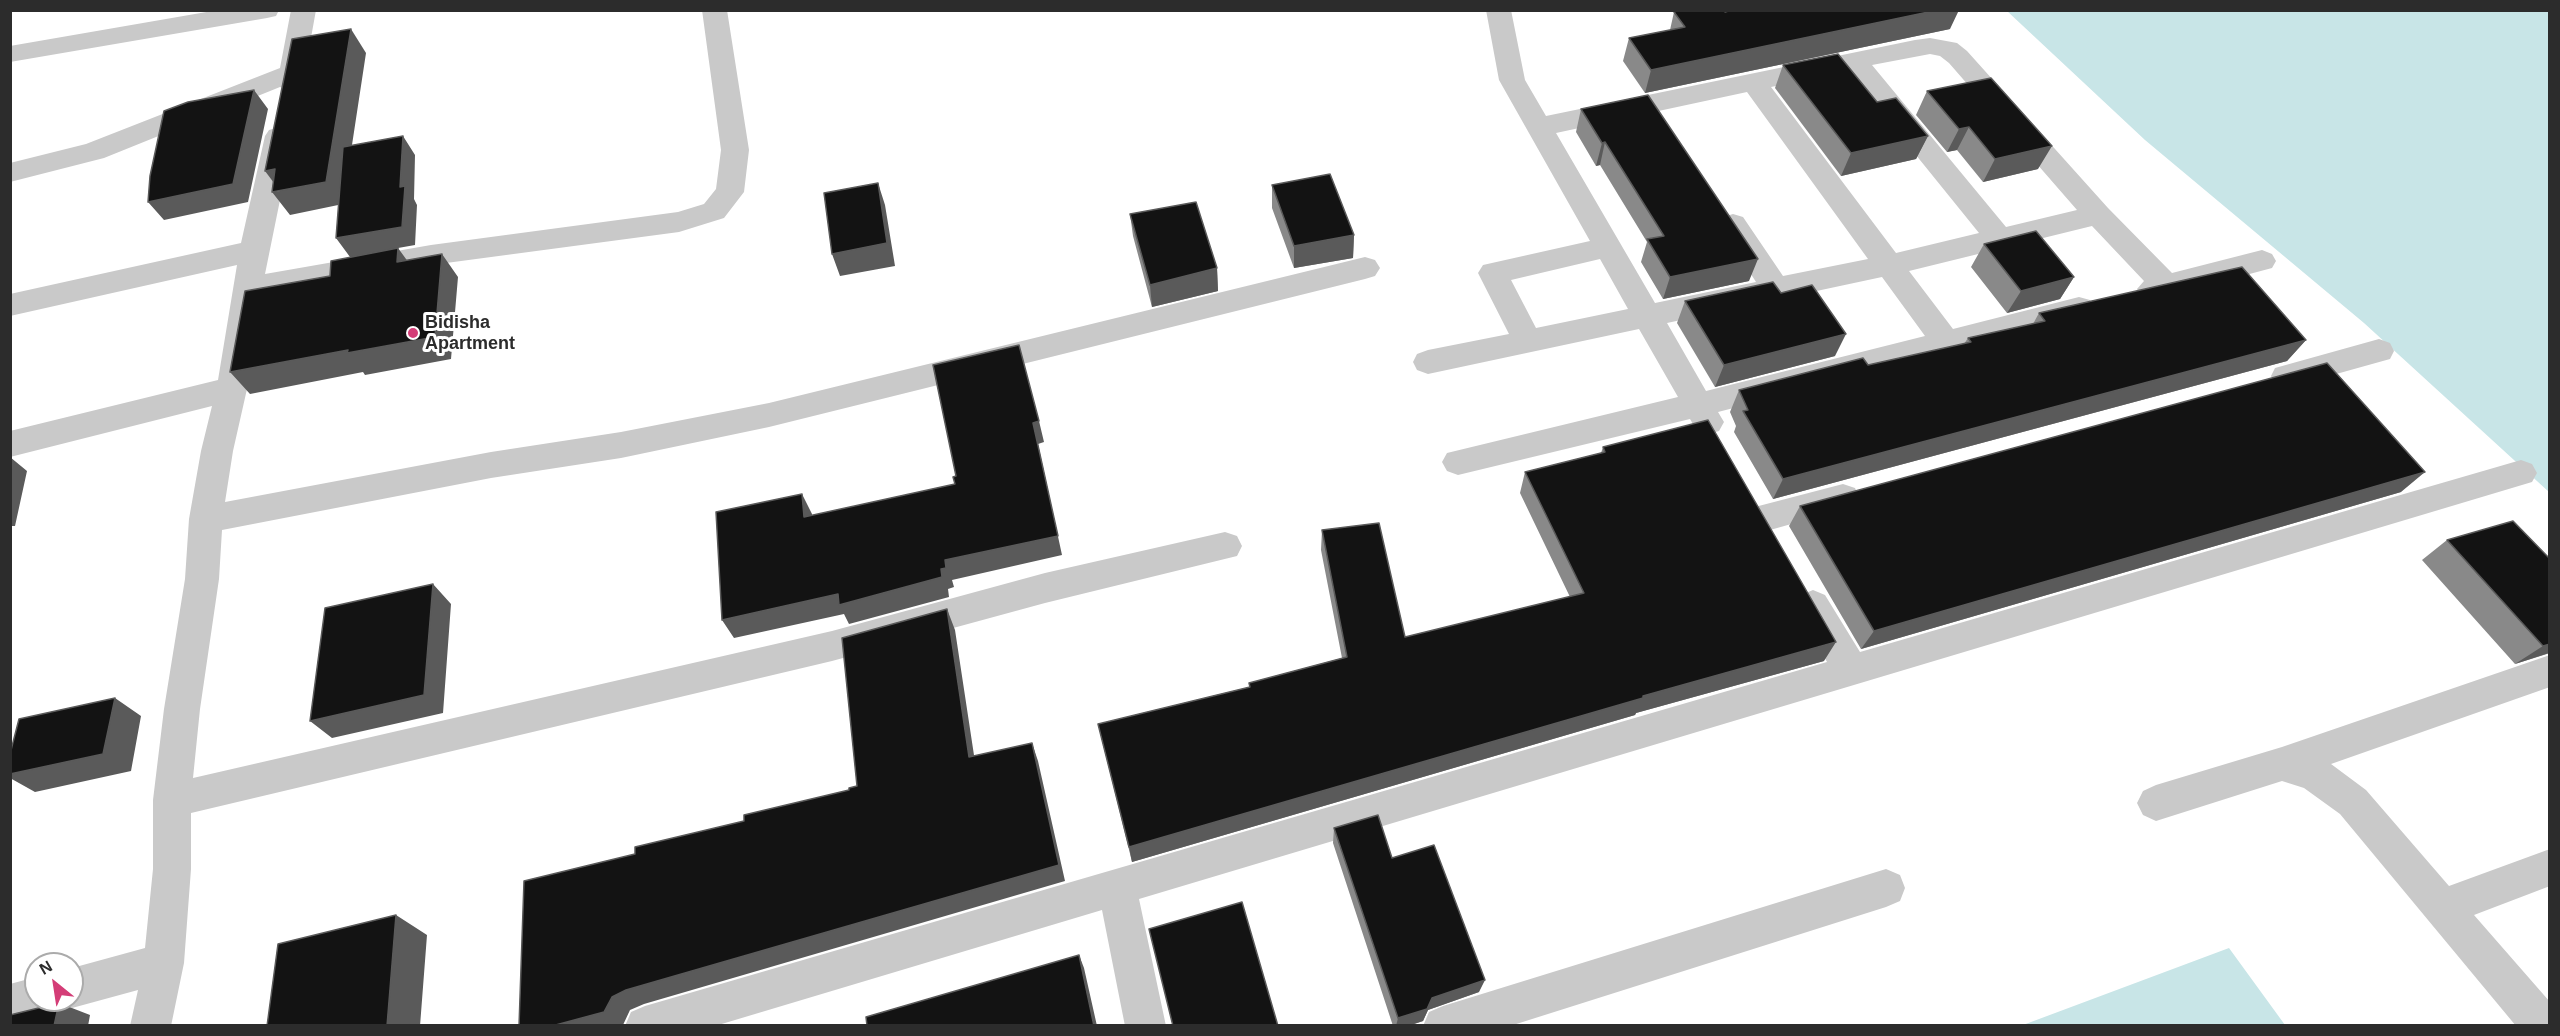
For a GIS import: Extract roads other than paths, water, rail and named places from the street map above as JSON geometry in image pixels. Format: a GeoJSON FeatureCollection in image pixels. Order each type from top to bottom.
{"type":"FeatureCollection","features":[{"type":"Feature","properties":{"kind":"street"},"geometry":{"type":"LineString","coordinates":[[10,54],[267,10]]}},
{"type":"Feature","properties":{"kind":"street"},"geometry":{"type":"LineString","coordinates":[[150,1026],[164,963],[172,869],[172,800],[182,709],[202,579],[206,519],[217,451],[232,389],[254,251],[304,10]]}},
{"type":"Feature","properties":{"kind":"street"},"geometry":{"type":"LineString","coordinates":[[249,288],[431,255],[679,222],[714,211],[730,192],[735,150],[714,10]]}},
{"type":"Feature","properties":{"kind":"street"},"geometry":{"type":"LineString","coordinates":[[1497,10],[1512,80],[1722,446]]}},
{"type":"Feature","properties":{"kind":"street"},"geometry":{"type":"LineString","coordinates":[[1539,127],[1658,113],[1753,82],[1930,46],[1948,49],[1958,57],[2098,215],[2166,285]]}},
{"type":"Feature","properties":{"kind":"street"},"geometry":{"type":"LineString","coordinates":[[1854,61],[2000,238]]}},
{"type":"Feature","properties":{"kind":"street"},"geometry":{"type":"LineString","coordinates":[[10,173],[94,151],[292,73]]}},
{"type":"Feature","properties":{"kind":"street"},"geometry":{"type":"LineString","coordinates":[[1753,82],[1946,342]]}},
{"type":"Feature","properties":{"kind":"street"},"geometry":{"type":"LineString","coordinates":[[1718,201],[1776,289]]}},
{"type":"Feature","properties":{"kind":"street"},"geometry":{"type":"LineString","coordinates":[[1428,362],[1889,265],[2098,215]]}},
{"type":"Feature","properties":{"kind":"street"},"geometry":{"type":"LineString","coordinates":[[1528,342],[1493,273],[1608,247]]}},
{"type":"Feature","properties":{"kind":"street"},"geometry":{"type":"LineString","coordinates":[[10,305],[254,251]]}},
{"type":"Feature","properties":{"kind":"street"},"geometry":{"type":"LineString","coordinates":[[1458,462],[1698,405],[2262,261]]}},
{"type":"Feature","properties":{"kind":"street"},"geometry":{"type":"LineString","coordinates":[[206,519],[491,465],[621,445],[769,415],[1365,268]]}},
{"type":"Feature","properties":{"kind":"street"},"geometry":{"type":"LineString","coordinates":[[2254,385],[2379,351]]}},
{"type":"Feature","properties":{"kind":"street"},"geometry":{"type":"LineString","coordinates":[[10,444],[232,389]]}},
{"type":"Feature","properties":{"kind":"street"},"geometry":{"type":"LineString","coordinates":[[645,1026],[2521,473]]}},
{"type":"Feature","properties":{"kind":"street"},"geometry":{"type":"LineString","coordinates":[[1763,518],[1866,490]]}},
{"type":"Feature","properties":{"kind":"street"},"geometry":{"type":"LineString","coordinates":[[172,800],[832,646],[1045,588],[1225,546]]}},
{"type":"Feature","properties":{"kind":"street"},"geometry":{"type":"LineString","coordinates":[[1798,579],[1851,670]]}},
{"type":"Feature","properties":{"kind":"street"},"geometry":{"type":"LineString","coordinates":[[2156,804],[2282,764],[2550,671]]}},
{"type":"Feature","properties":{"kind":"street"},"geometry":{"type":"LineString","coordinates":[[2282,764],[2315,774],[2354,802],[2543,1026]]}},
{"type":"Feature","properties":{"kind":"street"},"geometry":{"type":"LineString","coordinates":[[2444,908],[2550,867]]}},
{"type":"Feature","properties":{"kind":"street"},"geometry":{"type":"LineString","coordinates":[[1117,886],[1146,1026]]}},
{"type":"Feature","properties":{"kind":"street"},"geometry":{"type":"LineString","coordinates":[[1443,1026],[1886,888]]}},
{"type":"Feature","properties":{"kind":"street"},"geometry":{"type":"LineString","coordinates":[[84,985],[164,963]]}},
{"type":"Feature","properties":{"kind":"water"},"geometry":{"type":"Polygon","coordinates":[[[2007,11],[2549,11],[2549,492],[2364,323],[2145,140],[2007,11]]]}},
{"type":"Feature","properties":{"kind":"water"},"geometry":{"type":"Polygon","coordinates":[[[2229,948],[2285,1025],[2023,1025],[2229,948]]]}},
{"type":"Feature","properties":{"kind":"place","name":"Bidisha Apartment"},"geometry":{"type":"Point","coordinates":[413,333]}}]}
